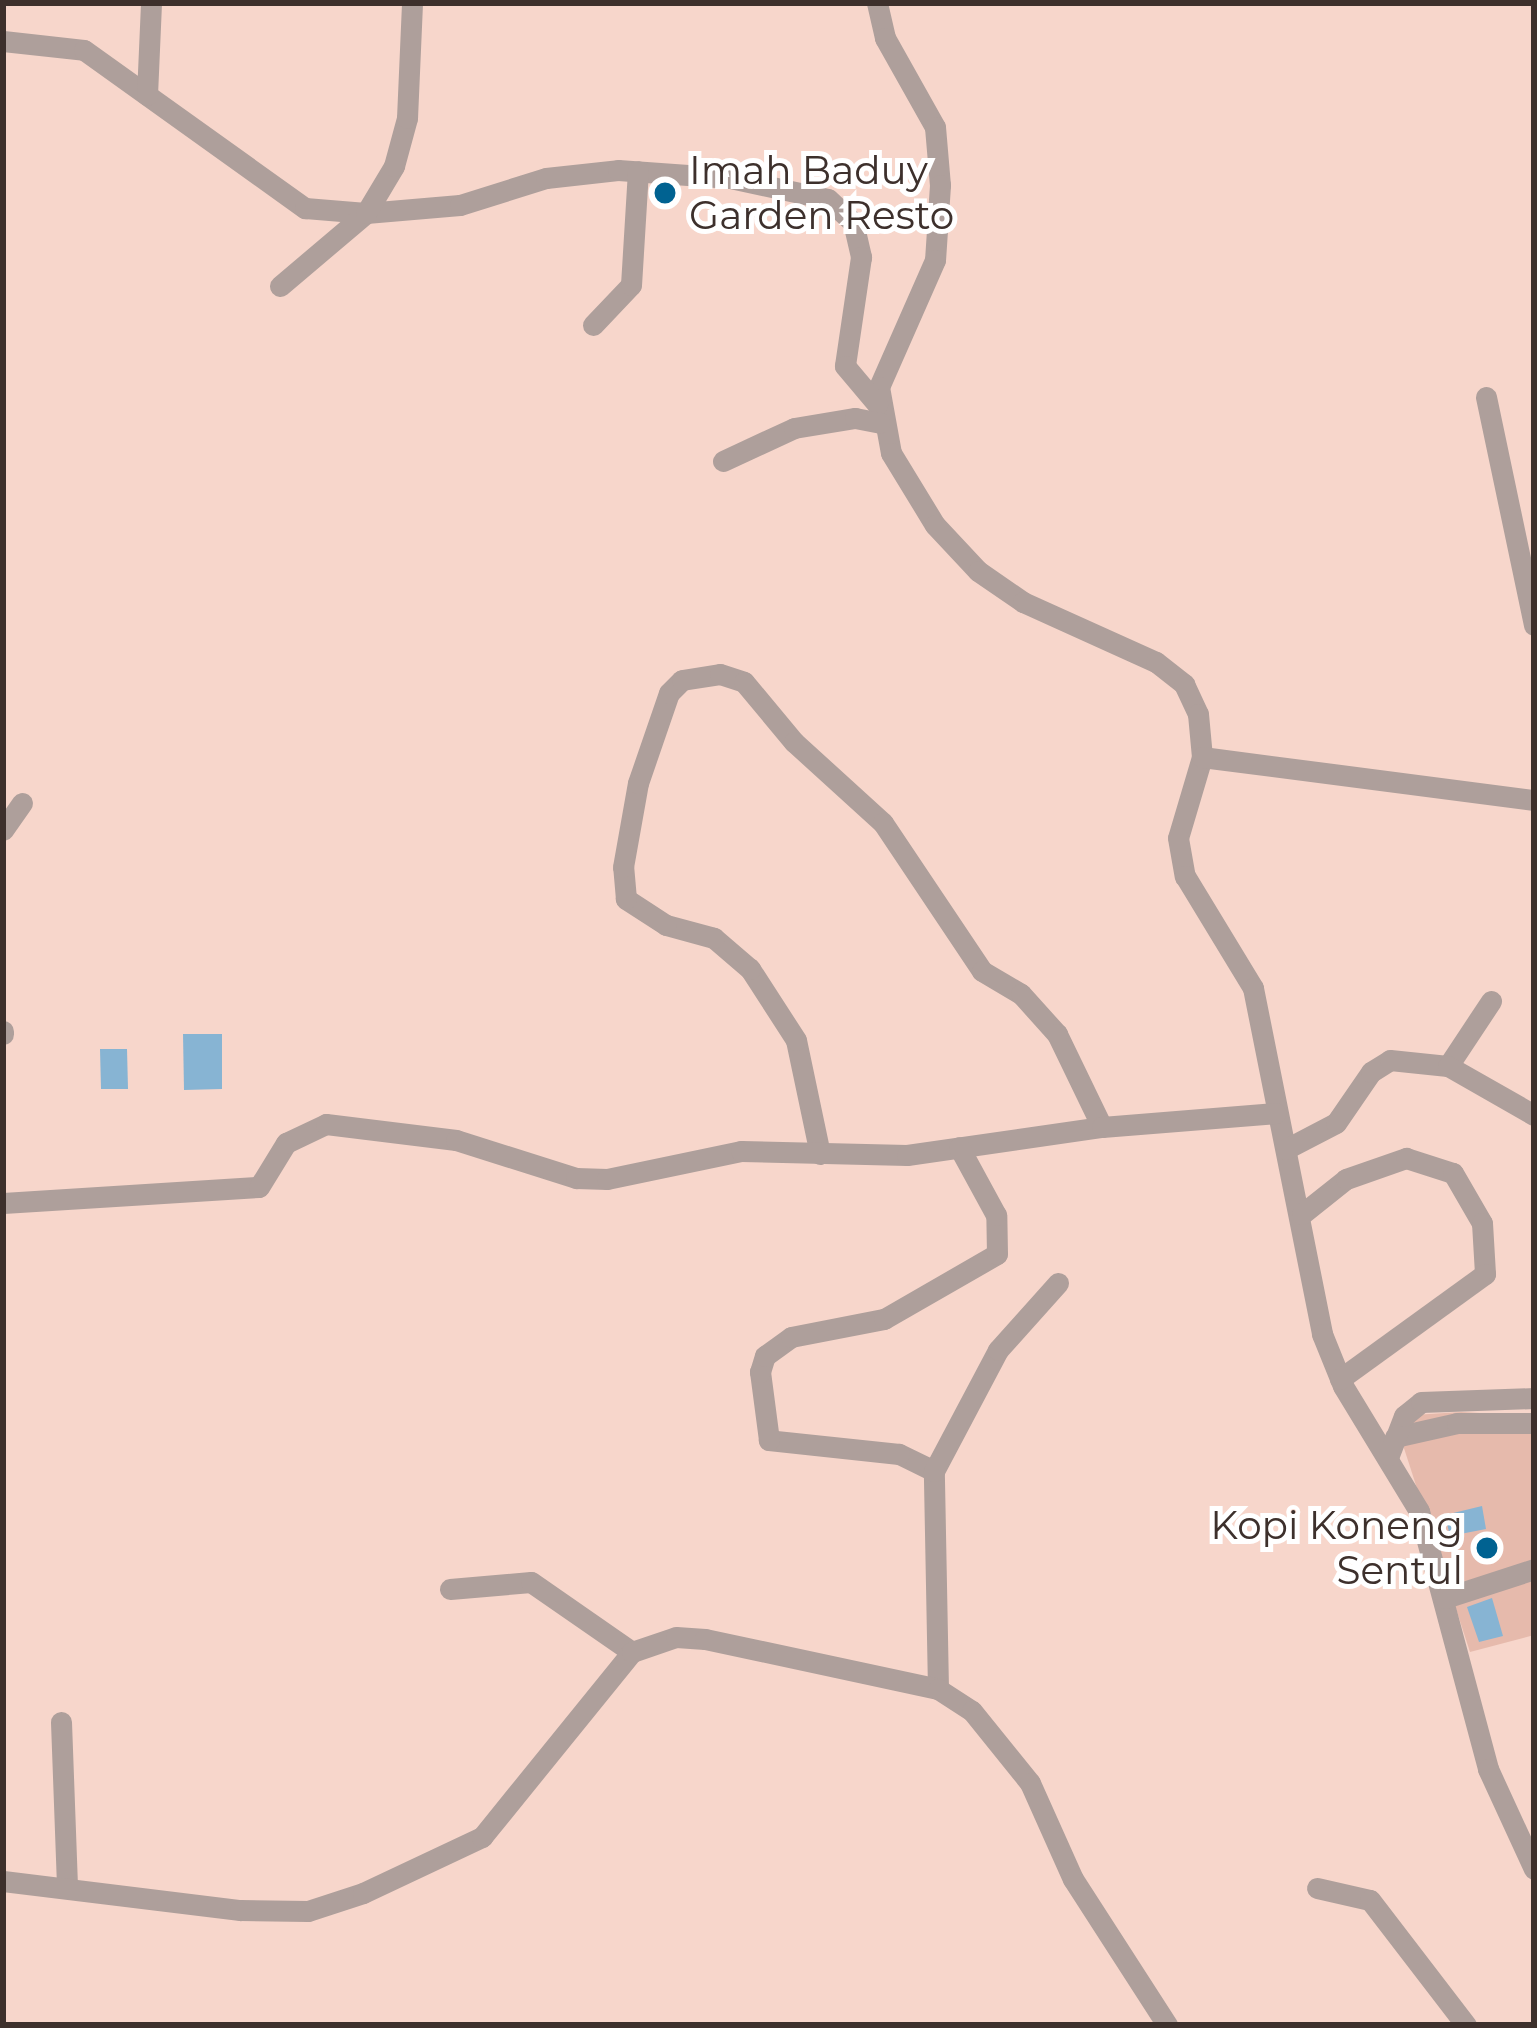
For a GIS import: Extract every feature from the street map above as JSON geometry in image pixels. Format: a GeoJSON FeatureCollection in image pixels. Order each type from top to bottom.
{"type":"FeatureCollection","features":[{"type":"Feature","properties":{"kind":"street"},"geometry":{"type":"LineString","coordinates":[[147,95],[151,3]]}},
{"type":"Feature","properties":{"kind":"street"},"geometry":{"type":"LineString","coordinates":[[280,286],[366,213],[405,135],[412,3]]}},
{"type":"Feature","properties":{"kind":"street"},"geometry":{"type":"LineString","coordinates":[[877,3],[885,38],[935,127],[940,224],[934,260],[878,413]]}},
{"type":"Feature","properties":{"kind":"street"},"geometry":{"type":"LineString","coordinates":[[3,41],[84,50],[295,204],[366,213],[460,205],[546,178],[638,171],[799,190],[842,208],[861,257],[844,366],[878,413],[910,489],[978,571],[1023,602],[1175,674],[1198,714],[1202,757],[1180,822],[1180,855],[1198,905],[1252,988],[1275,1113],[1303,1214],[1322,1334],[1340,1379],[1392,1446],[1419,1511],[1488,1769],[1534,1869]]}},
{"type":"Feature","properties":{"kind":"street"},"geometry":{"type":"LineString","coordinates":[[593,325],[631,285],[638,171]]}},
{"type":"Feature","properties":{"kind":"street"},"geometry":{"type":"LineString","coordinates":[[1486,397],[1534,626]]}},
{"type":"Feature","properties":{"kind":"street"},"geometry":{"type":"LineString","coordinates":[[723,461],[794,428],[878,413]]}},
{"type":"Feature","properties":{"kind":"street"},"geometry":{"type":"LineString","coordinates":[[820,1154],[796,1040],[761,984],[714,938],[666,925],[626,899],[623,867],[638,783],[669,693],[682,680],[720,674],[744,682],[794,742],[883,823],[982,971],[1021,994],[1058,1034],[1102,1126]]}},
{"type":"Feature","properties":{"kind":"street"},"geometry":{"type":"LineString","coordinates":[[1202,757],[1534,800]]}},
{"type":"Feature","properties":{"kind":"street"},"geometry":{"type":"LineString","coordinates":[[3,830],[22,803]]}},
{"type":"Feature","properties":{"kind":"street"},"geometry":{"type":"LineString","coordinates":[[1448,1066],[1491,1001]]}},
{"type":"Feature","properties":{"kind":"street"},"geometry":{"type":"LineString","coordinates":[[1286,1149],[1336,1123],[1381,1063],[1448,1066],[1534,1115]]}},
{"type":"Feature","properties":{"kind":"street"},"geometry":{"type":"LineString","coordinates":[[3,1203],[259,1187],[286,1142],[326,1124],[456,1140],[575,1178],[634,1176],[742,1151],[820,1154],[959,1147],[1102,1126],[1275,1113]]}},
{"type":"Feature","properties":{"kind":"street"},"geometry":{"type":"LineString","coordinates":[[934,1471],[899,1454],[778,1444],[763,1425],[760,1372],[765,1356],[791,1337],[884,1318],[997,1254],[996,1215],[959,1147]]}},
{"type":"Feature","properties":{"kind":"street"},"geometry":{"type":"LineString","coordinates":[[1303,1214],[1346,1179],[1406,1158],[1453,1173],[1482,1223],[1485,1274],[1340,1379]]}},
{"type":"Feature","properties":{"kind":"street"},"geometry":{"type":"LineString","coordinates":[[938,1689],[934,1471],[998,1350],[1058,1283]]}},
{"type":"Feature","properties":{"kind":"street"},"geometry":{"type":"LineString","coordinates":[[1392,1446],[1411,1407],[1432,1398],[1534,1398]]}},
{"type":"Feature","properties":{"kind":"street"},"geometry":{"type":"LineString","coordinates":[[1392,1446],[1457,1423],[1534,1424]]}},
{"type":"Feature","properties":{"kind":"street"},"geometry":{"type":"LineString","coordinates":[[1445,1598],[1534,1569]]}},
{"type":"Feature","properties":{"kind":"street"},"geometry":{"type":"LineString","coordinates":[[450,1589],[531,1582],[632,1652]]}},
{"type":"Feature","properties":{"kind":"street"},"geometry":{"type":"LineString","coordinates":[[3,1881],[68,1886],[181,1906],[308,1911],[434,1864],[508,1813],[632,1652],[676,1637],[705,1639],[938,1689],[1010,1750],[1073,1879],[1167,2025]]}},
{"type":"Feature","properties":{"kind":"street"},"geometry":{"type":"LineString","coordinates":[[61,1722],[68,1886]]}},
{"type":"Feature","properties":{"kind":"street"},"geometry":{"type":"LineString","coordinates":[[1318,1888],[1370,1900],[1466,2025]]}},
{"type":"Feature","properties":{"kind":"shaded area"},"geometry":{"type":"Polygon","coordinates":[[[1413,1415],[1534,1416],[1534,1635],[1470,1652],[1402,1442],[1413,1415]]]}},
{"type":"Feature","properties":{"kind":"building"},"geometry":{"type":"Polygon","coordinates":[[[183,1034],[222,1034],[222,1089],[184,1090],[183,1034]]]}},
{"type":"Feature","properties":{"kind":"building"},"geometry":{"type":"Polygon","coordinates":[[[100,1049],[127,1049],[128,1089],[101,1089],[100,1049]]]}},
{"type":"Feature","properties":{"kind":"building"},"geometry":{"type":"Polygon","coordinates":[[[1482,1506],[1486,1529],[1450,1536],[1445,1515],[1482,1506]]]}},
{"type":"Feature","properties":{"kind":"building"},"geometry":{"type":"Polygon","coordinates":[[[1492,1598],[1503,1636],[1479,1642],[1467,1607],[1492,1598]]]}},
{"type":"Feature","properties":{"kind":"place","name":"Imah Baduy Garden Resto"},"geometry":{"type":"Point","coordinates":[665,193]}},
{"type":"Feature","properties":{"kind":"place","name":"Kopi Koneng Sentul"},"geometry":{"type":"Point","coordinates":[1487,1548]}}]}
